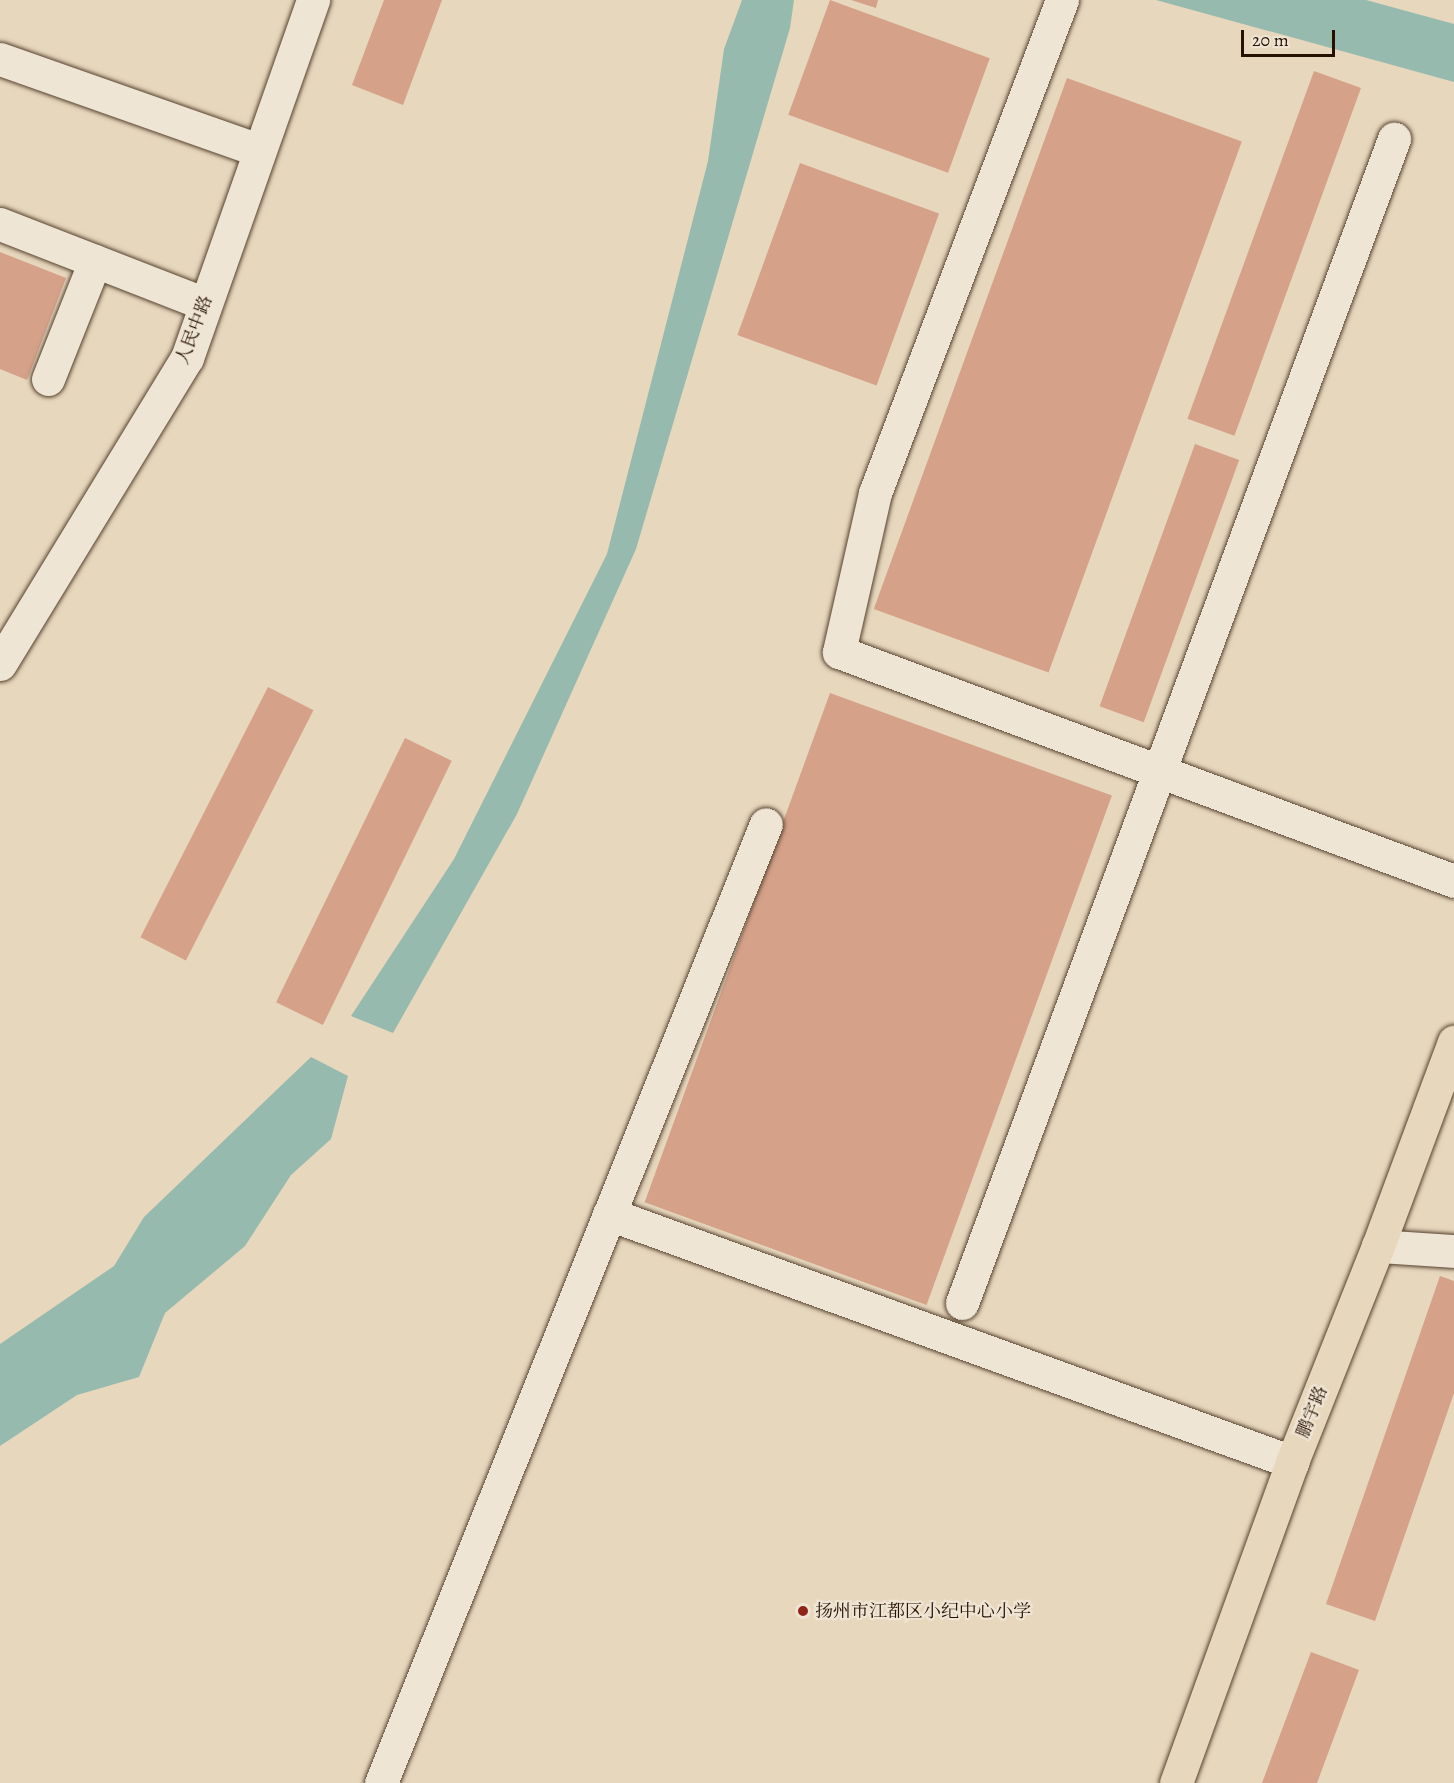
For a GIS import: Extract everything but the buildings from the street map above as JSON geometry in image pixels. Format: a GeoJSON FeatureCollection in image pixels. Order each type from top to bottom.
{"type":"FeatureCollection","features":[{"type":"Feature","properties":{"kind":"main road","name":"鹏宇路"},"geometry":{"type":"LineString","coordinates":[[1176,1783],[1292,1462],[1378,1246],[1454,1042]]}},
{"type":"Feature","properties":{"kind":"street","name":"人民中路"},"geometry":{"type":"LineString","coordinates":[[0,664],[187,358],[312,0]]}},
{"type":"Feature","properties":{"kind":"street"},"geometry":{"type":"LineString","coordinates":[[1062,0],[875,493],[839,652],[1454,881]]}},
{"type":"Feature","properties":{"kind":"street"},"geometry":{"type":"LineString","coordinates":[[0,59],[259,150]]}},
{"type":"Feature","properties":{"kind":"street"},"geometry":{"type":"LineString","coordinates":[[962,1303],[1395,139]]}},
{"type":"Feature","properties":{"kind":"street"},"geometry":{"type":"LineString","coordinates":[[0,224],[206,304]]}},
{"type":"Feature","properties":{"kind":"street"},"geometry":{"type":"LineString","coordinates":[[48,379],[95,261]]}},
{"type":"Feature","properties":{"kind":"street"},"geometry":{"type":"LineString","coordinates":[[381,1783],[766,824]]}},
{"type":"Feature","properties":{"kind":"street"},"geometry":{"type":"LineString","coordinates":[[609,1215],[1292,1462]]}},
{"type":"Feature","properties":{"kind":"street"},"geometry":{"type":"LineString","coordinates":[[1378,1246],[1454,1251]]}},
{"type":"Feature","properties":{"kind":"water"},"geometry":{"type":"Polygon","coordinates":[[[742,0],[794,0],[790,28],[636,549],[517,814],[393,1033],[351,1016],[454,859],[607,554],[708,161],[724,49],[742,0]]]}},
{"type":"Feature","properties":{"kind":"water"},"geometry":{"type":"Polygon","coordinates":[[[1156,0],[1366,0],[1454,24],[1454,82],[1156,0]]]}},
{"type":"Feature","properties":{"kind":"water"},"geometry":{"type":"Polygon","coordinates":[[[311,1057],[348,1076],[331,1139],[291,1175],[245,1246],[165,1313],[139,1377],[77,1395],[0,1446],[0,1344],[114,1266],[144,1217],[311,1057]]]}},
{"type":"Feature","properties":{"kind":"place","name":"扬州市江都区小纪中心小学"},"geometry":{"type":"Point","coordinates":[803,1611]}}]}
